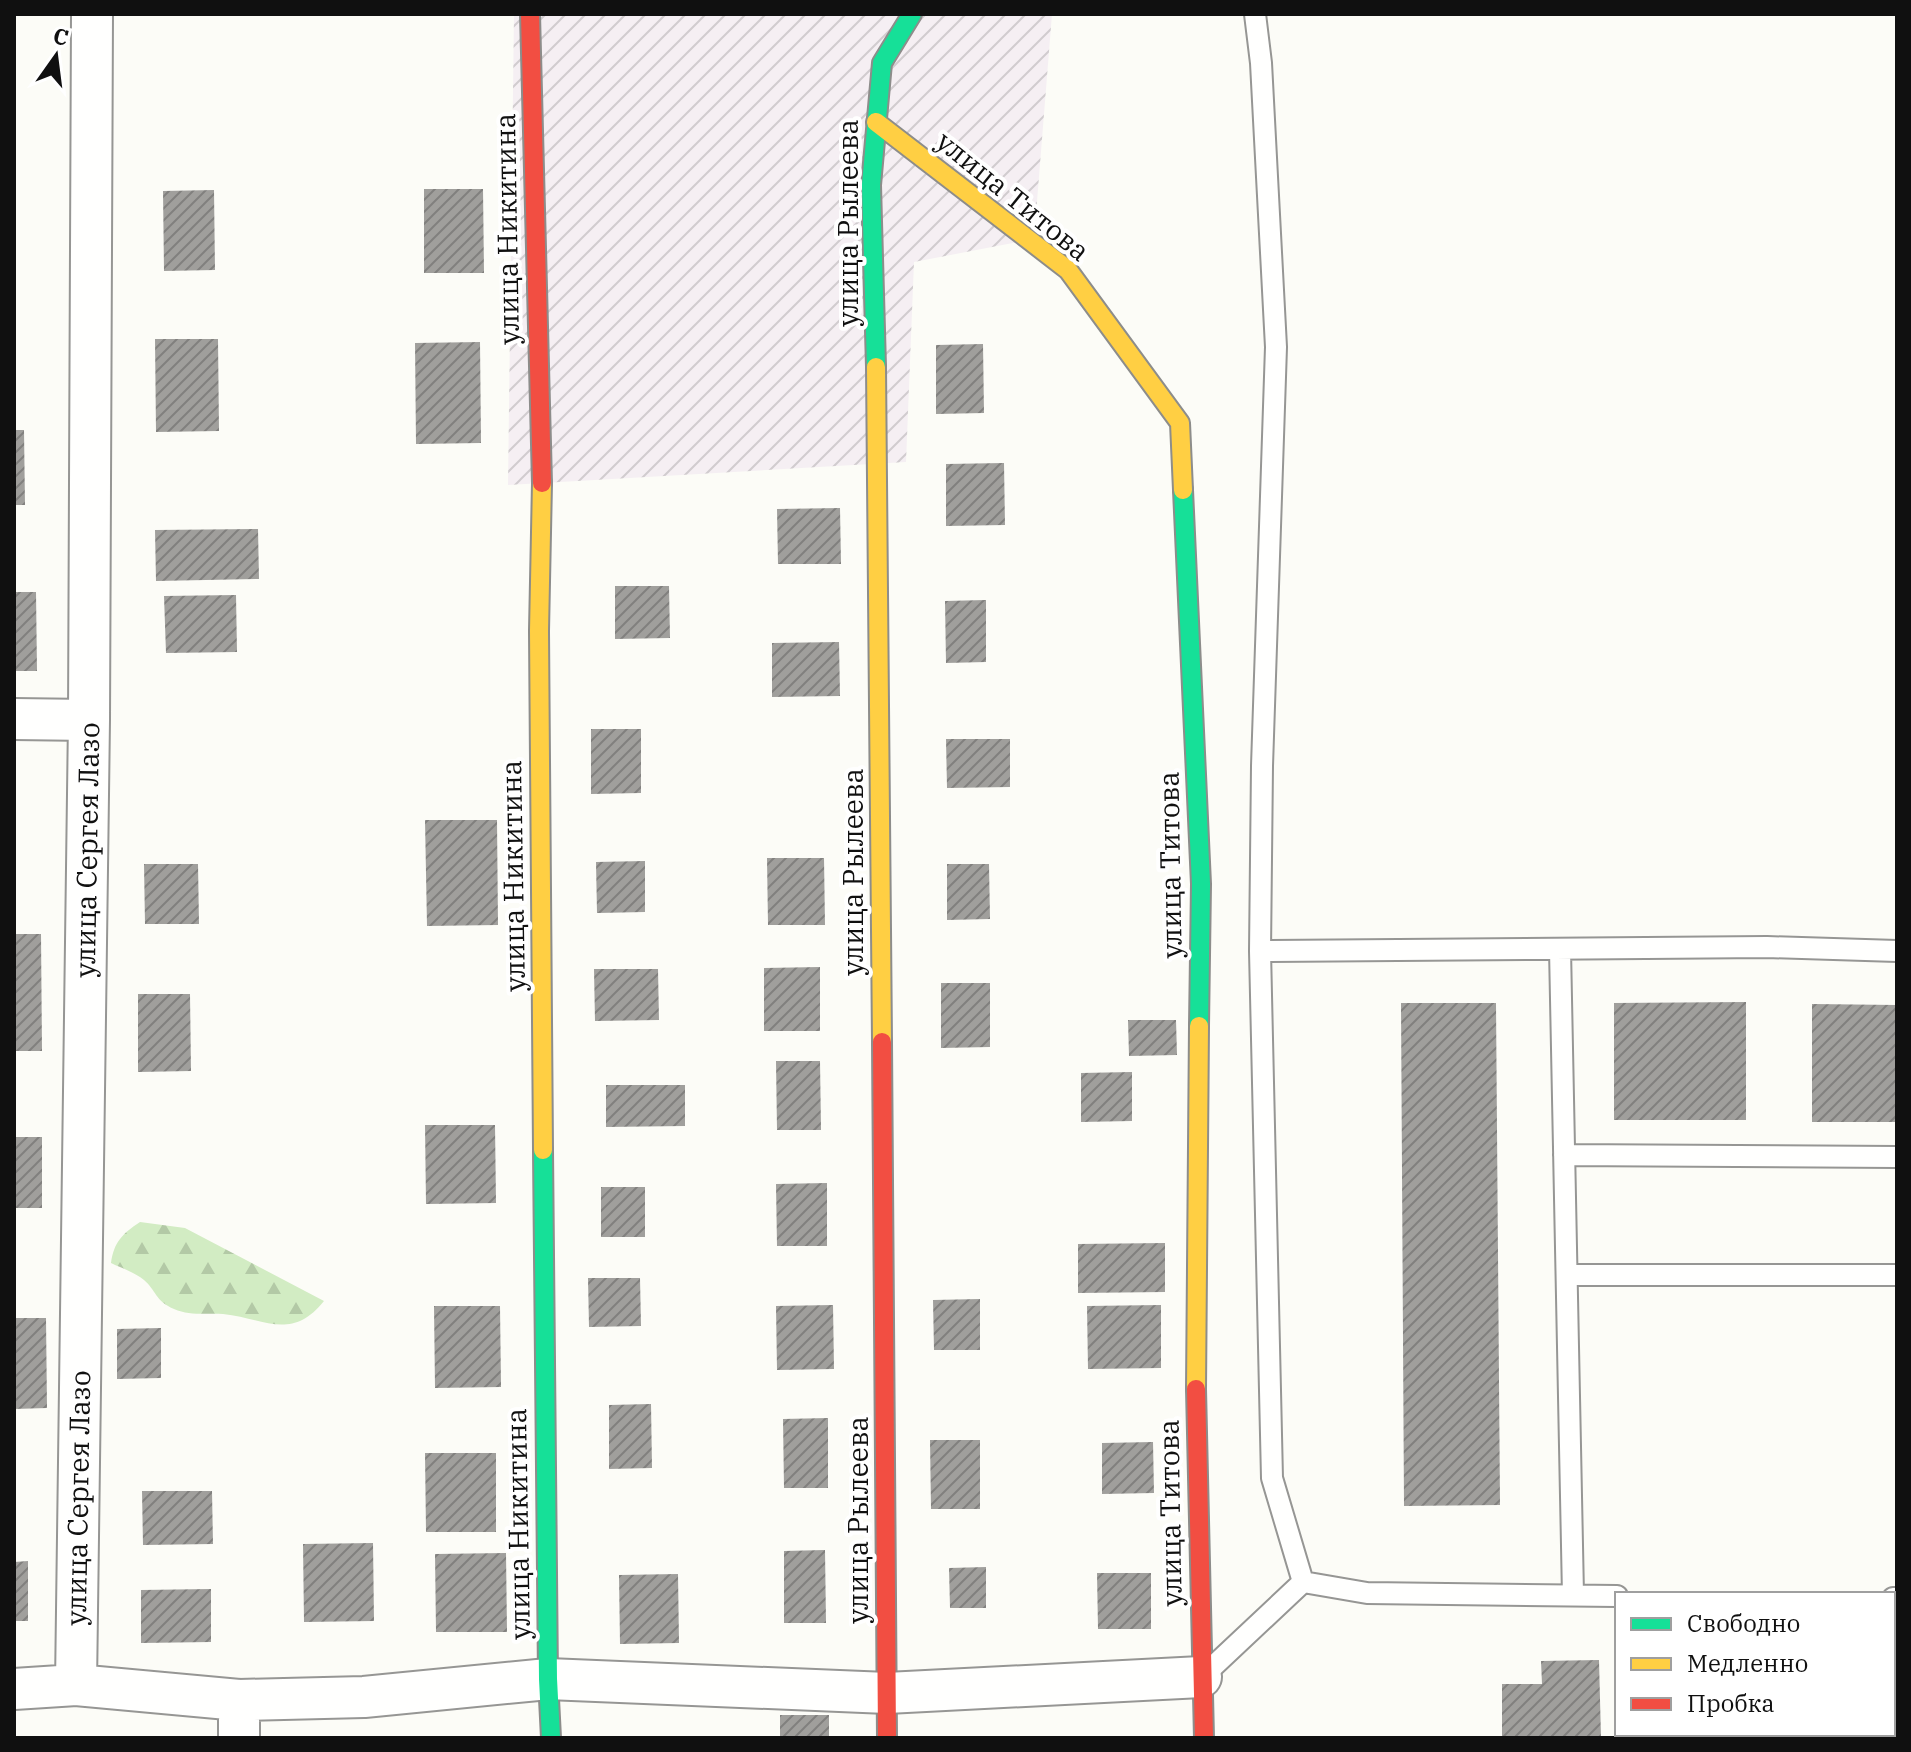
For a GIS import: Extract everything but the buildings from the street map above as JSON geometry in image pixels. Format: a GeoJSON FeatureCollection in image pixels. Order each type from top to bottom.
{"type":"FeatureCollection","features":[{"type":"Feature","properties":{"kind":"street","name":"улица Сергея Лазо"},"geometry":{"type":"LineString","coordinates":[[76,1685],[89,720],[92,14]]}},
{"type":"Feature","properties":{"kind":"street","name":"улица Никитина"},"geometry":{"type":"LineString","coordinates":[[530,14],[542,501],[539,647],[551,1738]]}},
{"type":"Feature","properties":{"kind":"street","name":"улица Рылеева"},"geometry":{"type":"LineString","coordinates":[[887,1738],[877,411],[871,185],[882,63],[912,14]]}},
{"type":"Feature","properties":{"kind":"street","name":"улица Титова"},"geometry":{"type":"LineString","coordinates":[[876,122],[1068,270],[1180,423],[1201,884],[1195,1309],[1204,1738]]}},
{"type":"Feature","properties":{"kind":"street"},"geometry":{"type":"LineString","coordinates":[[14,719],[89,720]]}},
{"type":"Feature","properties":{"kind":"street"},"geometry":{"type":"LineString","coordinates":[[14,1689],[76,1685],[239,1719],[364,1697],[548,1679],[887,1693],[1201,1677]]}},
{"type":"Feature","properties":{"kind":"lane"},"geometry":{"type":"LineString","coordinates":[[1255,14],[1261,63],[1276,347],[1262,766],[1260,951],[1272,1478],[1303,1582]]}},
{"type":"Feature","properties":{"kind":"lane"},"geometry":{"type":"LineString","coordinates":[[1260,951],[1767,947],[1897,951]]}},
{"type":"Feature","properties":{"kind":"lane"},"geometry":{"type":"LineString","coordinates":[[1560,949],[1573,1595]]}},
{"type":"Feature","properties":{"kind":"lane"},"geometry":{"type":"LineString","coordinates":[[1564,1155],[1897,1157]]}},
{"type":"Feature","properties":{"kind":"lane"},"geometry":{"type":"LineString","coordinates":[[1567,1275],[1897,1275]]}},
{"type":"Feature","properties":{"kind":"lane"},"geometry":{"type":"LineString","coordinates":[[1201,1677],[1303,1582]]}},
{"type":"Feature","properties":{"kind":"lane"},"geometry":{"type":"LineString","coordinates":[[1303,1582],[1367,1593],[1615,1596]]}},
{"type":"Feature","properties":{"kind":"shaded area"},"geometry":{"type":"Polygon","coordinates":[[[514,14],[1052,14],[1034,239],[914,262],[906,462],[508,485],[514,14]]]}},
{"type":"Feature","properties":{"kind":"green space"},"geometry":{"type":"Polygon","coordinates":[[[140,1222],[185,1228],[324,1301],[300,1321],[288,1324],[223,1314],[186,1313],[174,1309],[159,1299],[141,1277],[111,1263],[120,1239],[140,1222]]]}},
{"type":"Feature","properties":{"kind":"traffic: fast"},"geometry":{"type":"LineString","coordinates":[[876,367],[871,185],[882,63],[912,14]]}},
{"type":"Feature","properties":{"kind":"traffic: fast"},"geometry":{"type":"LineString","coordinates":[[1183,490],[1201,884],[1199,1026]]}},
{"type":"Feature","properties":{"kind":"traffic: fast"},"geometry":{"type":"LineString","coordinates":[[543,1150],[551,1738]]}},
{"type":"Feature","properties":{"kind":"traffic: slow"},"geometry":{"type":"LineString","coordinates":[[876,122],[1068,270],[1180,423],[1183,490]]}},
{"type":"Feature","properties":{"kind":"traffic: slow"},"geometry":{"type":"LineString","coordinates":[[876,367],[882,1042]]}},
{"type":"Feature","properties":{"kind":"traffic: slow"},"geometry":{"type":"LineString","coordinates":[[542,483],[539,631],[543,1150]]}},
{"type":"Feature","properties":{"kind":"traffic: slow"},"geometry":{"type":"LineString","coordinates":[[1196,1389],[1199,1026]]}},
{"type":"Feature","properties":{"kind":"traffic: jam"},"geometry":{"type":"LineString","coordinates":[[530,14],[542,483]]}},
{"type":"Feature","properties":{"kind":"traffic: jam"},"geometry":{"type":"LineString","coordinates":[[882,1042],[887,1738]]}},
{"type":"Feature","properties":{"kind":"traffic: jam"},"geometry":{"type":"LineString","coordinates":[[1196,1389],[1204,1738]]}}]}
